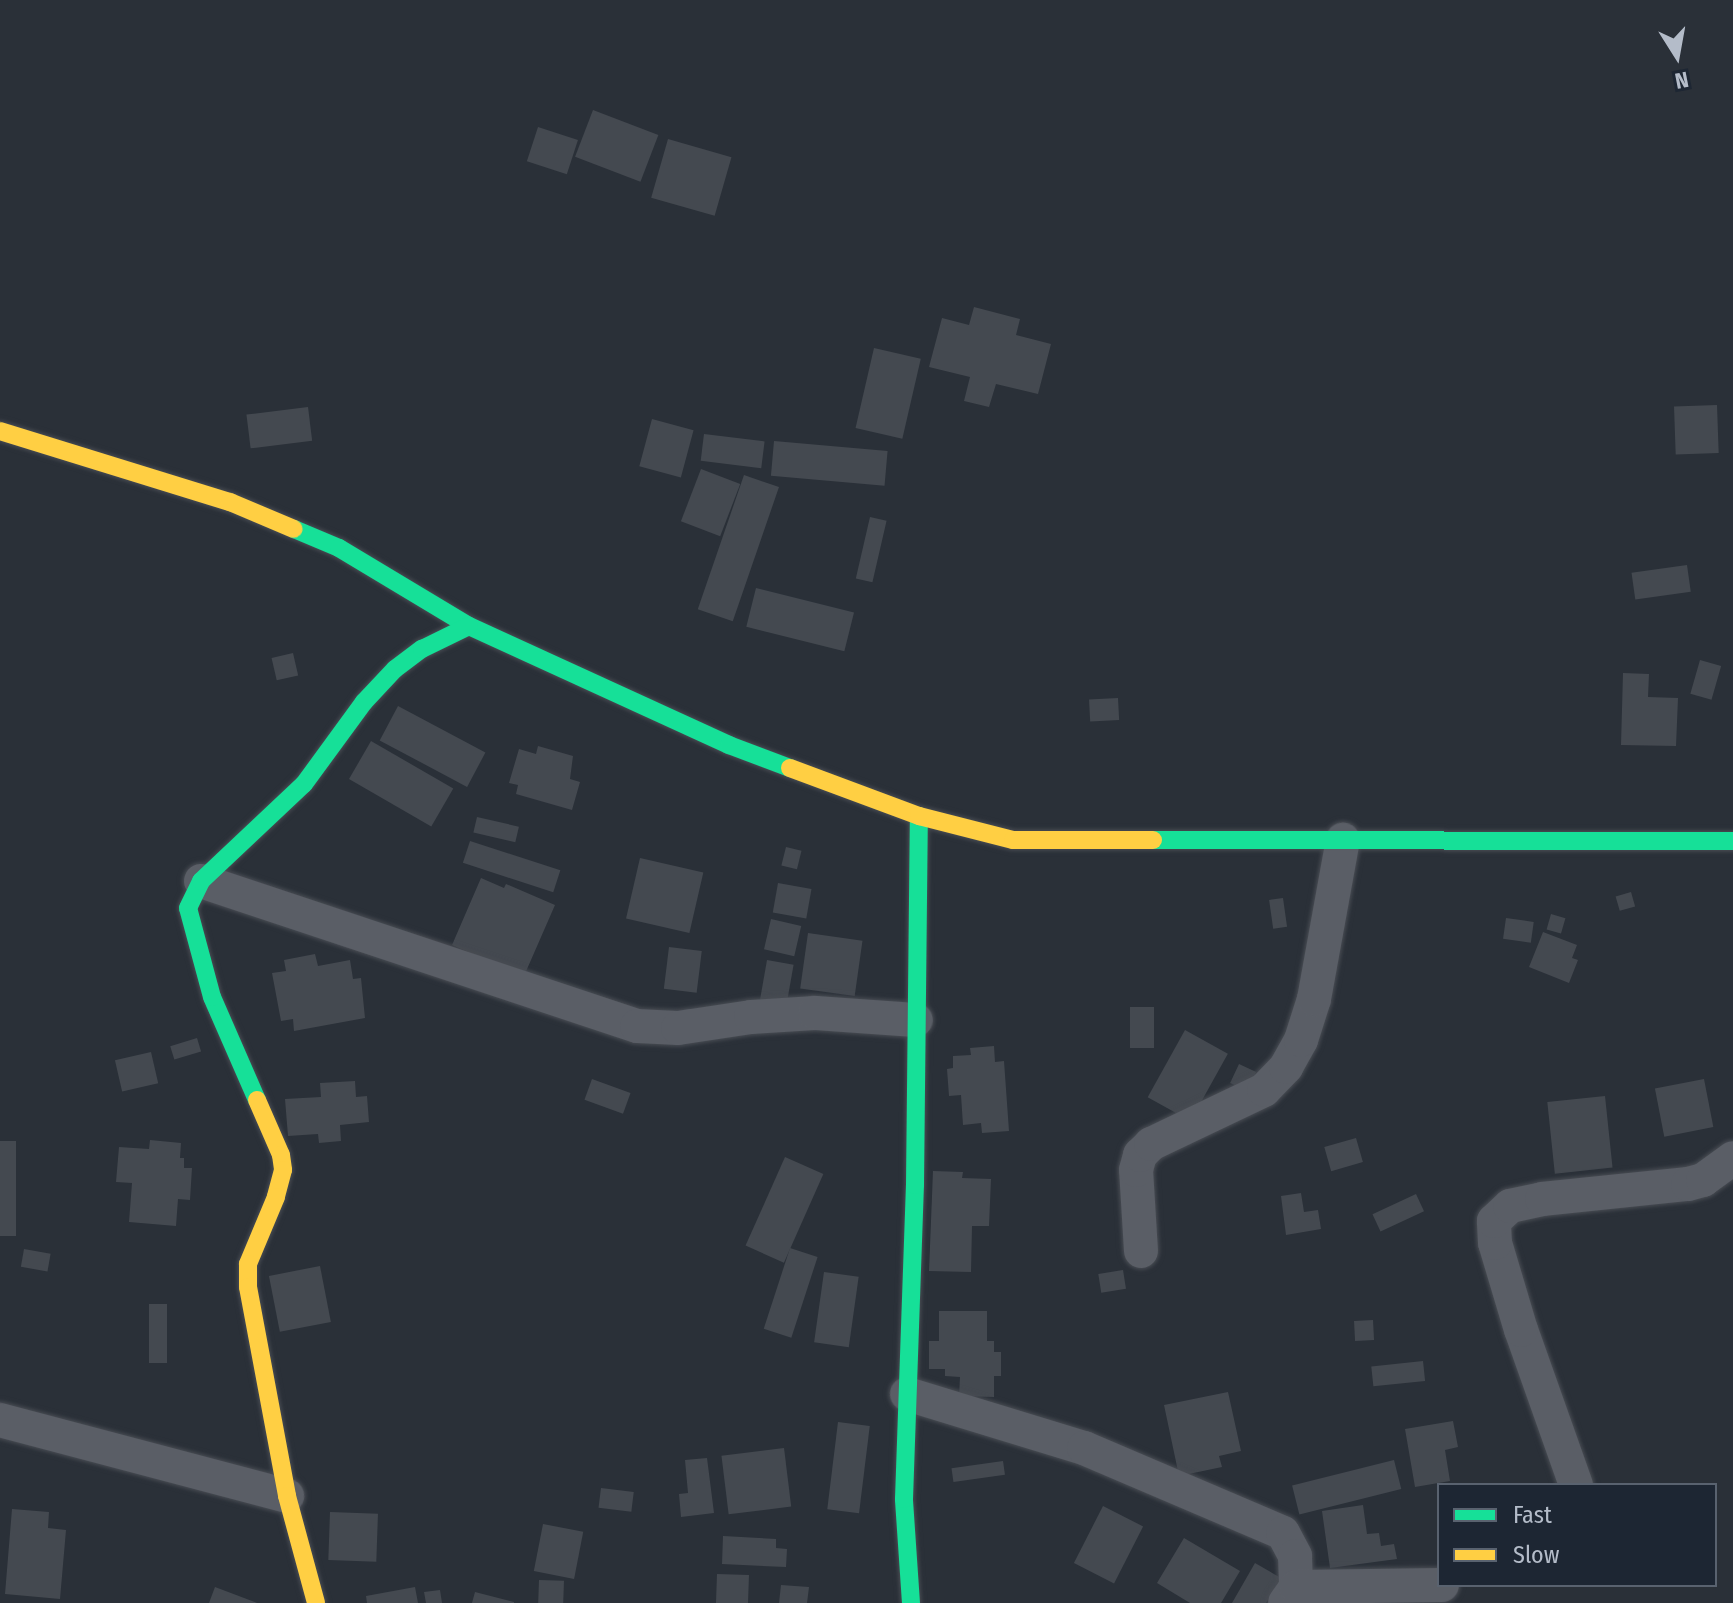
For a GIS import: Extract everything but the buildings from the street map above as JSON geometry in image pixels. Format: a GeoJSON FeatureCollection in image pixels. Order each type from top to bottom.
{"type":"FeatureCollection","features":[{"type":"Feature","properties":{"kind":"street"},"geometry":{"type":"LineString","coordinates":[[0,431],[244,507],[339,548],[469,626],[729,745],[919,816],[1013,840],[1096,843],[1733,841]]}},
{"type":"Feature","properties":{"kind":"street"},"geometry":{"type":"LineString","coordinates":[[316,1603],[287,1496],[248,1287],[248,1264],[276,1197],[283,1170],[281,1155],[231,1046],[196,945],[188,908],[201,881],[304,784],[364,702],[395,669],[422,649],[469,626]]}},
{"type":"Feature","properties":{"kind":"street"},"geometry":{"type":"LineString","coordinates":[[911,1603],[904,1499],[919,816]]}},
{"type":"Feature","properties":{"kind":"street"},"geometry":{"type":"LineString","coordinates":[[1141,1251],[1136,1170],[1140,1155],[1151,1144],[1264,1090],[1286,1067],[1301,1040],[1318,983],[1343,840]]}},
{"type":"Feature","properties":{"kind":"street"},"geometry":{"type":"LineString","coordinates":[[201,881],[637,1026],[678,1028],[751,1017],[815,1013],[916,1020]]}},
{"type":"Feature","properties":{"kind":"street"},"geometry":{"type":"LineString","coordinates":[[1575,1483],[1521,1330],[1495,1243],[1494,1221],[1510,1206],[1542,1199],[1688,1184],[1703,1180],[1733,1158]]}},
{"type":"Feature","properties":{"kind":"street"},"geometry":{"type":"LineString","coordinates":[[907,1394],[1084,1448],[1283,1533],[1295,1556],[1291,1595],[1437,1585]]}},
{"type":"Feature","properties":{"kind":"street"},"geometry":{"type":"LineString","coordinates":[[0,1420],[287,1496]]}},
{"type":"Feature","properties":{"kind":"traffic: fast"},"geometry":{"type":"LineString","coordinates":[[294,529],[339,548],[469,626],[729,745],[790,768]]}},
{"type":"Feature","properties":{"kind":"traffic: fast"},"geometry":{"type":"LineString","coordinates":[[257,1100],[212,997],[188,908],[201,881],[304,784],[364,702],[395,669],[422,649],[469,626]]}},
{"type":"Feature","properties":{"kind":"traffic: fast"},"geometry":{"type":"LineString","coordinates":[[911,1603],[904,1499],[915,1185],[919,816]]}},
{"type":"Feature","properties":{"kind":"traffic: fast"},"geometry":{"type":"LineString","coordinates":[[1153,840],[1733,841]]}},
{"type":"Feature","properties":{"kind":"traffic: slow"},"geometry":{"type":"LineString","coordinates":[[0,431],[230,502],[294,529]]}},
{"type":"Feature","properties":{"kind":"traffic: slow"},"geometry":{"type":"LineString","coordinates":[[790,768],[919,816],[1013,840],[1153,840]]}},
{"type":"Feature","properties":{"kind":"traffic: slow"},"geometry":{"type":"LineString","coordinates":[[257,1100],[281,1155],[283,1170],[276,1197],[248,1264],[248,1287],[287,1496],[316,1603]]}}]}
